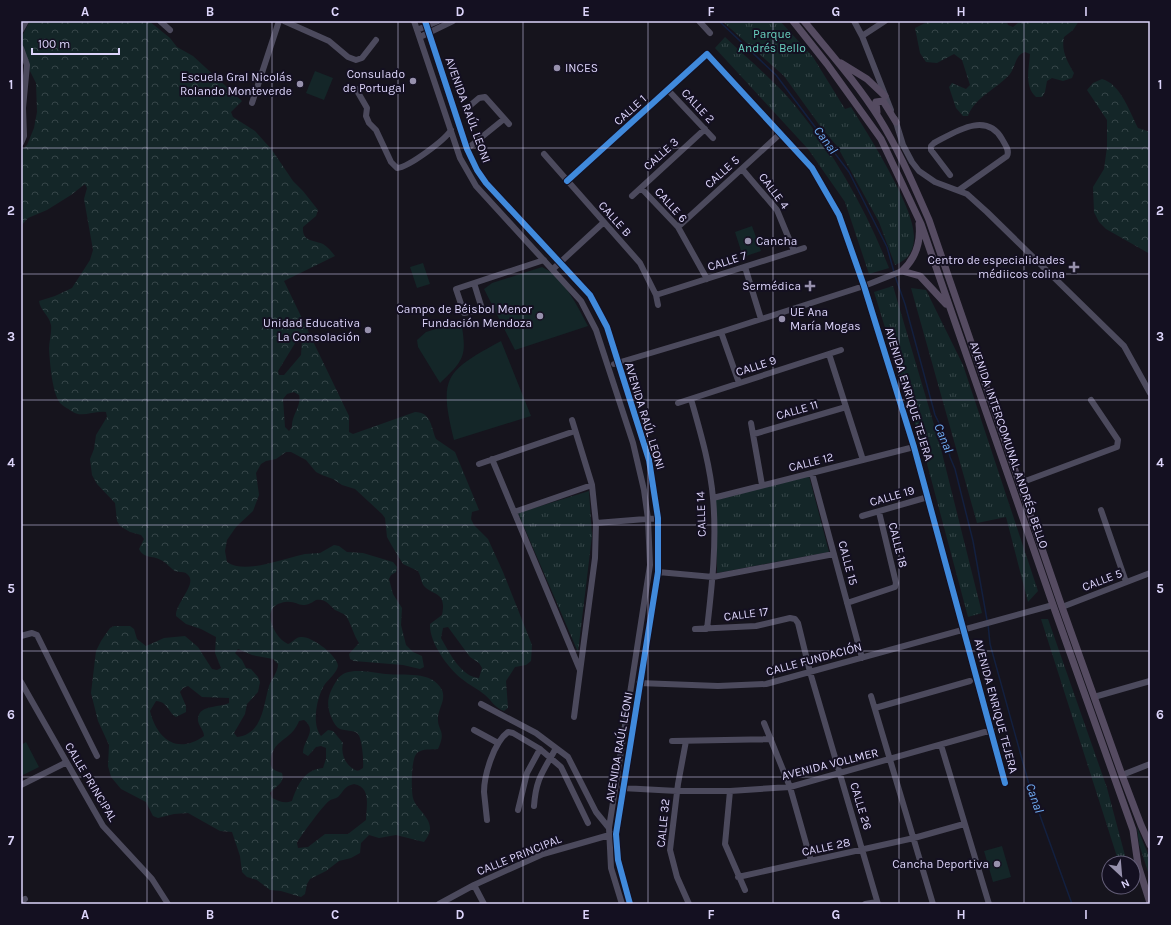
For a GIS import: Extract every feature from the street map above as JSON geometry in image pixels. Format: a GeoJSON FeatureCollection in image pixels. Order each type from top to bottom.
{"type":"FeatureCollection","features":[{"type":"Feature","properties":{"kind":"main road","name":"AVENIDA INTERCOMUNAL ANDRÉS BELLO"},"geometry":{"type":"LineString","coordinates":[[793,21],[827,64],[882,139],[916,212],[1053,606],[1133,830],[1138,865],[1150,903]]}},
{"type":"Feature","properties":{"kind":"main road","name":"AVENIDA INTERCOMUNAL ANDRÉS BELLO"},"geometry":{"type":"LineString","coordinates":[[804,21],[838,61],[879,118],[912,182],[929,220],[1062,607],[1122,775],[1141,826],[1150,845]]}},
{"type":"Feature","properties":{"kind":"main road"},"geometry":{"type":"LineString","coordinates":[[838,61],[867,79],[885,96]]}},
{"type":"Feature","properties":{"kind":"main road"},"geometry":{"type":"LineString","coordinates":[[879,118],[875,104],[881,100],[886,103],[896,122]]}},
{"type":"Feature","properties":{"kind":"main road"},"geometry":{"type":"LineString","coordinates":[[902,271],[911,263],[919,243],[920,232],[916,212]]}},
{"type":"Feature","properties":{"kind":"main road"},"geometry":{"type":"LineString","coordinates":[[902,271],[920,276],[939,294],[951,310]]}},
{"type":"Feature","properties":{"kind":"street"},"geometry":{"type":"LineString","coordinates":[[21,30],[26,21]]}},
{"type":"Feature","properties":{"kind":"street"},"geometry":{"type":"LineString","coordinates":[[160,21],[170,30]]}},
{"type":"Feature","properties":{"kind":"street"},"geometry":{"type":"LineString","coordinates":[[252,103],[280,21]]}},
{"type":"Feature","properties":{"kind":"street","name":"AVENIDA RAÚL LEONI"},"geometry":{"type":"LineString","coordinates":[[414,21],[460,158],[468,175],[581,301],[596,330],[633,443],[644,490],[648,519],[650,565],[631,682],[611,832],[611,868],[622,904]]}},
{"type":"Feature","properties":{"kind":"street"},"geometry":{"type":"LineString","coordinates":[[417,30],[426,24],[438,21]]}},
{"type":"Feature","properties":{"kind":"street"},"geometry":{"type":"LineString","coordinates":[[420,38],[453,21]]}},
{"type":"Feature","properties":{"kind":"street"},"geometry":{"type":"LineString","coordinates":[[699,21],[710,33]]}},
{"type":"Feature","properties":{"kind":"street"},"geometry":{"type":"LineString","coordinates":[[854,21],[862,36],[905,149],[919,171],[935,182],[967,194],[987,212],[1120,341],[1150,393]]}},
{"type":"Feature","properties":{"kind":"street"},"geometry":{"type":"LineString","coordinates":[[862,36],[884,21]]}},
{"type":"Feature","properties":{"kind":"street"},"geometry":{"type":"LineString","coordinates":[[287,22],[329,41],[348,58],[356,60],[362,58],[376,40]]}},
{"type":"Feature","properties":{"kind":"street","name":"AVENIDA RAÚL LEONI"},"geometry":{"type":"LineString","coordinates":[[426,24],[468,149],[477,170],[486,183],[590,295],[607,327],[617,363],[649,460],[658,518],[658,572],[641,683],[622,788],[611,832],[630,904]]}},
{"type":"Feature","properties":{"kind":"street"},"geometry":{"type":"LineString","coordinates":[[21,48],[24,66],[24,136],[21,143]]}},
{"type":"Feature","properties":{"kind":"street","name":"CALLE 1"},"geometry":{"type":"LineString","coordinates":[[567,181],[708,54]]}},
{"type":"Feature","properties":{"kind":"street","name":"AVENIDA ENRIQUE TEJERA"},"geometry":{"type":"LineString","coordinates":[[708,54],[812,168],[839,215],[864,286],[914,447],[963,630],[992,730],[1005,783]]}},
{"type":"Feature","properties":{"kind":"street"},"geometry":{"type":"LineString","coordinates":[[356,89],[367,108],[366,116],[369,124],[376,130],[392,162],[397,168],[405,166],[445,138],[451,130]]}},
{"type":"Feature","properties":{"kind":"street","name":"CALLE 2"},"geometry":{"type":"LineString","coordinates":[[668,90],[713,138]]}},
{"type":"Feature","properties":{"kind":"street"},"geometry":{"type":"LineString","coordinates":[[466,109],[479,98],[485,97],[509,124]]}},
{"type":"Feature","properties":{"kind":"street"},"geometry":{"type":"LineString","coordinates":[[468,149],[504,119]]}},
{"type":"Feature","properties":{"kind":"street"},"geometry":{"type":"LineString","coordinates":[[950,175],[931,150],[931,146],[934,143],[966,127],[977,125],[997,130],[1008,150],[1007,156],[959,190]]}},
{"type":"Feature","properties":{"kind":"street","name":"CALLE 3"},"geometry":{"type":"LineString","coordinates":[[632,196],[705,129]]}},
{"type":"Feature","properties":{"kind":"street","name":"CALLE 5"},"geometry":{"type":"LineString","coordinates":[[678,227],[781,133]]}},
{"type":"Feature","properties":{"kind":"street","name":"CALLE B"},"geometry":{"type":"LineString","coordinates":[[544,154],[640,263],[656,295],[658,305]]}},
{"type":"Feature","properties":{"kind":"street","name":"CALLE 4"},"geometry":{"type":"LineString","coordinates":[[742,168],[777,210],[794,251]]}},
{"type":"Feature","properties":{"kind":"street"},"geometry":{"type":"LineString","coordinates":[[479,189],[486,183]]}},
{"type":"Feature","properties":{"kind":"street","name":"CALLE 6"},"geometry":{"type":"LineString","coordinates":[[640,188],[678,227],[707,279]]}},
{"type":"Feature","properties":{"kind":"street"},"geometry":{"type":"LineString","coordinates":[[553,269],[604,222]]}},
{"type":"Feature","properties":{"kind":"street","name":"CALLE 7"},"geometry":{"type":"LineString","coordinates":[[656,295],[804,248]]}},
{"type":"Feature","properties":{"kind":"street"},"geometry":{"type":"LineString","coordinates":[[474,283],[482,309],[464,313],[456,290],[474,283],[544,260]]}},
{"type":"Feature","properties":{"kind":"street"},"geometry":{"type":"LineString","coordinates":[[745,267],[761,319]]}},
{"type":"Feature","properties":{"kind":"street"},"geometry":{"type":"LineString","coordinates":[[608,366],[721,332],[864,286],[902,271]]}},
{"type":"Feature","properties":{"kind":"street"},"geometry":{"type":"LineString","coordinates":[[721,332],[738,383]]}},
{"type":"Feature","properties":{"kind":"street","name":"CALLE 9"},"geometry":{"type":"LineString","coordinates":[[678,403],[841,350]]}},
{"type":"Feature","properties":{"kind":"street"},"geometry":{"type":"LineString","coordinates":[[829,354],[863,460]]}},
{"type":"Feature","properties":{"kind":"street","name":"CALLE 14"},"geometry":{"type":"LineString","coordinates":[[691,399],[706,456],[713,498],[712,577],[707,630]]}},
{"type":"Feature","properties":{"kind":"street"},"geometry":{"type":"LineString","coordinates":[[1020,483],[1117,447],[1118,440],[1090,400]]}},
{"type":"Feature","properties":{"kind":"street","name":"CALLE 11"},"geometry":{"type":"LineString","coordinates":[[754,434],[846,407]]}},
{"type":"Feature","properties":{"kind":"street"},"geometry":{"type":"LineString","coordinates":[[572,420],[592,485],[596,523],[596,558],[574,717]]}},
{"type":"Feature","properties":{"kind":"street"},"geometry":{"type":"LineString","coordinates":[[751,423],[762,485]]}},
{"type":"Feature","properties":{"kind":"street"},"geometry":{"type":"LineString","coordinates":[[479,464],[575,431]]}},
{"type":"Feature","properties":{"kind":"street","name":"CALLE 12"},"geometry":{"type":"LineString","coordinates":[[713,498],[914,447]]}},
{"type":"Feature","properties":{"kind":"street"},"geometry":{"type":"LineString","coordinates":[[492,459],[580,670]]}},
{"type":"Feature","properties":{"kind":"street","name":"CALLE 15"},"geometry":{"type":"LineString","coordinates":[[812,473],[862,658]]}},
{"type":"Feature","properties":{"kind":"street"},"geometry":{"type":"LineString","coordinates":[[514,512],[592,485]]}},
{"type":"Feature","properties":{"kind":"street","name":"CALLE 19"},"geometry":{"type":"LineString","coordinates":[[862,516],[928,497]]}},
{"type":"Feature","properties":{"kind":"street"},"geometry":{"type":"LineString","coordinates":[[1101,510],[1126,582]]}},
{"type":"Feature","properties":{"kind":"street","name":"CALLE 18"},"geometry":{"type":"LineString","coordinates":[[847,603],[891,590],[895,587],[896,583],[879,512]]}},
{"type":"Feature","properties":{"kind":"street"},"geometry":{"type":"LineString","coordinates":[[596,523],[658,518]]}},
{"type":"Feature","properties":{"kind":"street"},"geometry":{"type":"LineString","coordinates":[[658,572],[712,577],[834,554]]}},
{"type":"Feature","properties":{"kind":"street","name":"CALLE 5"},"geometry":{"type":"LineString","coordinates":[[1062,607],[1150,573]]}},
{"type":"Feature","properties":{"kind":"street","name":"CALLE FUNDACIÓN"},"geometry":{"type":"LineString","coordinates":[[631,682],[718,686],[766,684],[1053,606]]}},
{"type":"Feature","properties":{"kind":"street","name":"CALLE 17"},"geometry":{"type":"LineString","coordinates":[[695,629],[707,630],[756,626],[790,618],[795,619],[798,623]]}},
{"type":"Feature","properties":{"kind":"street","name":"CALLE 26"},"geometry":{"type":"LineString","coordinates":[[798,623],[810,672],[839,774],[863,850],[877,903]]}},
{"type":"Feature","properties":{"kind":"street"},"geometry":{"type":"LineString","coordinates":[[21,636],[32,634],[37,635],[98,756]]}},
{"type":"Feature","properties":{"kind":"street"},"geometry":{"type":"LineString","coordinates":[[875,708],[970,681]]}},
{"type":"Feature","properties":{"kind":"street"},"geometry":{"type":"LineString","coordinates":[[1094,696],[1150,681]]}},
{"type":"Feature","properties":{"kind":"street","name":"CALLE PRINCIPAL"},"geometry":{"type":"LineString","coordinates":[[21,682],[65,763],[103,826],[152,879],[168,904]]}},
{"type":"Feature","properties":{"kind":"street"},"geometry":{"type":"LineString","coordinates":[[871,696],[933,904]]}},
{"type":"Feature","properties":{"kind":"street"},"geometry":{"type":"LineString","coordinates":[[481,704],[536,733],[568,757],[596,812],[611,832]]}},
{"type":"Feature","properties":{"kind":"street"},"geometry":{"type":"LineString","coordinates":[[764,723],[790,787],[811,861]]}},
{"type":"Feature","properties":{"kind":"street"},"geometry":{"type":"LineString","coordinates":[[474,730],[498,742]]}},
{"type":"Feature","properties":{"kind":"street","name":"AVENIDA VOLLMER"},"geometry":{"type":"LineString","coordinates":[[622,788],[677,791],[730,791],[790,787],[992,730]]}},
{"type":"Feature","properties":{"kind":"street"},"geometry":{"type":"LineString","coordinates":[[487,820],[484,791],[488,771],[498,742],[502,736],[508,732],[513,733],[540,749],[564,771],[588,823]]}},
{"type":"Feature","properties":{"kind":"street"},"geometry":{"type":"LineString","coordinates":[[672,741],[771,739]]}},
{"type":"Feature","properties":{"kind":"street","name":"CALLE 32"},"geometry":{"type":"LineString","coordinates":[[686,741],[677,791],[670,850],[677,877],[689,904]]}},
{"type":"Feature","properties":{"kind":"street"},"geometry":{"type":"LineString","coordinates":[[941,745],[989,904]]}},
{"type":"Feature","properties":{"kind":"street"},"geometry":{"type":"LineString","coordinates":[[534,806],[536,787],[541,774],[556,748]]}},
{"type":"Feature","properties":{"kind":"street"},"geometry":{"type":"LineString","coordinates":[[518,810],[527,773],[540,749]]}},
{"type":"Feature","properties":{"kind":"street"},"geometry":{"type":"LineString","coordinates":[[21,785],[65,763]]}},
{"type":"Feature","properties":{"kind":"street"},"geometry":{"type":"LineString","coordinates":[[1122,775],[1150,764]]}},
{"type":"Feature","properties":{"kind":"street"},"geometry":{"type":"LineString","coordinates":[[730,791],[725,844],[738,877],[745,890]]}},
{"type":"Feature","properties":{"kind":"street","name":"CALLE 28"},"geometry":{"type":"LineString","coordinates":[[738,877],[863,850],[964,824]]}},
{"type":"Feature","properties":{"kind":"street","name":"CALLE PRINCIPAL"},"geometry":{"type":"LineString","coordinates":[[439,904],[474,885],[543,854],[611,832]]}},
{"type":"Feature","properties":{"kind":"street"},"geometry":{"type":"LineString","coordinates":[[474,885],[484,904]]}},
{"type":"Feature","properties":{"kind":"street"},"geometry":{"type":"LineString","coordinates":[[866,904],[877,903]]}},
{"type":"Feature","properties":{"kind":"green space"},"geometry":{"type":"Polygon","coordinates":[[[30,21],[149,21],[170,38],[177,47],[193,56],[242,101],[231,112],[233,117],[255,131],[272,150],[293,181],[318,210],[316,216],[303,227],[304,235],[309,240],[325,245],[335,256],[284,281],[349,416],[349,432],[353,434],[415,412],[427,417],[430,421],[436,439],[455,452],[479,510],[472,512],[471,519],[474,525],[488,539],[503,572],[532,645],[531,661],[526,665],[515,667],[506,681],[508,708],[504,711],[501,710],[485,695],[457,674],[445,662],[440,654],[433,639],[430,624],[442,615],[443,602],[438,595],[424,586],[418,571],[403,564],[387,537],[385,518],[382,514],[355,489],[342,485],[333,479],[316,472],[306,460],[291,452],[286,452],[276,459],[266,461],[261,464],[256,473],[259,495],[253,511],[236,527],[227,540],[225,551],[227,562],[235,566],[254,566],[305,554],[320,553],[334,545],[339,546],[347,552],[363,553],[393,562],[397,567],[396,572],[391,575],[389,579],[393,594],[402,608],[401,625],[406,645],[413,652],[422,656],[424,667],[420,669],[403,665],[354,661],[350,659],[349,654],[359,643],[348,619],[344,614],[335,610],[325,601],[319,600],[305,605],[287,602],[275,606],[270,616],[271,623],[278,635],[283,640],[288,644],[299,637],[311,640],[324,647],[337,662],[338,666],[335,673],[322,689],[316,710],[316,724],[321,736],[328,730],[333,731],[343,743],[342,748],[345,760],[348,764],[358,771],[363,768],[362,749],[359,735],[355,732],[342,730],[337,727],[330,714],[328,704],[331,690],[341,675],[346,673],[360,671],[417,675],[431,679],[442,690],[443,694],[443,700],[438,717],[442,734],[441,742],[438,749],[419,751],[415,756],[413,767],[413,798],[429,823],[429,835],[424,842],[396,835],[379,838],[369,835],[361,843],[360,853],[351,858],[339,861],[326,871],[310,879],[307,884],[305,894],[301,897],[281,891],[270,890],[257,880],[247,877],[242,872],[240,856],[232,832],[220,831],[188,813],[174,814],[158,818],[153,816],[146,802],[121,789],[111,777],[108,766],[109,745],[98,721],[91,693],[96,651],[110,628],[114,626],[130,626],[134,629],[137,639],[146,646],[164,638],[185,636],[198,647],[212,669],[217,670],[221,668],[215,653],[216,637],[201,629],[186,624],[176,616],[179,605],[189,588],[190,578],[186,573],[175,571],[163,561],[146,556],[141,552],[139,549],[144,539],[141,535],[130,532],[120,526],[117,521],[115,503],[97,484],[92,475],[90,459],[94,449],[96,435],[107,417],[106,412],[77,414],[60,403],[55,392],[49,349],[51,325],[39,301],[55,296],[72,288],[90,260],[93,250],[84,199],[87,188],[85,184],[47,210],[28,218],[21,226],[21,151],[27,145],[34,128],[37,112],[36,83],[29,69],[21,38],[30,21]],[[297,340],[278,371],[279,375],[284,375],[301,355],[302,340],[297,340]],[[294,392],[287,394],[283,399],[285,427],[289,431],[292,427],[293,419],[300,399],[299,395],[294,392]],[[448,627],[443,628],[441,638],[461,669],[473,677],[479,678],[482,668],[479,663],[470,657],[448,627]],[[238,649],[235,653],[242,660],[246,668],[251,669],[258,677],[260,682],[258,692],[247,704],[245,714],[234,733],[237,737],[246,735],[257,725],[263,710],[269,686],[278,667],[278,664],[273,659],[252,655],[238,649]],[[188,686],[183,688],[180,692],[186,706],[186,712],[176,717],[163,703],[156,701],[150,711],[153,721],[163,736],[177,744],[185,744],[194,742],[204,736],[198,721],[202,710],[225,705],[229,703],[229,698],[202,697],[188,686]],[[304,720],[299,721],[294,730],[277,745],[271,758],[272,768],[282,773],[283,777],[281,782],[270,793],[272,798],[282,802],[292,801],[299,784],[306,775],[316,769],[323,768],[326,759],[326,748],[321,746],[316,747],[308,756],[303,753],[310,732],[308,724],[304,720]],[[354,784],[348,786],[338,797],[330,800],[312,821],[297,843],[298,848],[308,847],[325,834],[348,834],[366,820],[366,794],[360,786],[354,784]]]}},
{"type":"Feature","properties":{"kind":"green space","name":"Parque Andrés Bello"},"geometry":{"type":"Polygon","coordinates":[[[722,21],[780,21],[813,57],[845,109],[851,107],[899,190],[907,208],[914,237],[913,247],[907,258],[895,265],[879,222],[837,146],[823,130],[784,76],[722,21]]]}},
{"type":"Feature","properties":{"kind":"green space"},"geometry":{"type":"Polygon","coordinates":[[[929,21],[1006,21],[1008,25],[1013,27],[1020,21],[1079,21],[1073,30],[1064,37],[1063,42],[1065,55],[1074,73],[1072,78],[1063,81],[1052,78],[1047,81],[1045,92],[1042,97],[1036,97],[1030,88],[1028,77],[1030,54],[1025,52],[1022,53],[1017,58],[1010,74],[981,98],[971,109],[968,116],[963,116],[956,108],[949,87],[952,83],[966,89],[970,85],[962,60],[954,54],[937,63],[926,62],[920,53],[915,28],[929,21]]]}},
{"type":"Feature","properties":{"kind":"green space"},"geometry":{"type":"Polygon","coordinates":[[[725,37],[789,99],[825,145],[860,205],[889,268],[869,274],[845,202],[808,149],[715,48],[725,37]]]}},
{"type":"Feature","properties":{"kind":"green space"},"geometry":{"type":"Polygon","coordinates":[[[315,71],[333,78],[324,100],[306,93],[315,71]]]}},
{"type":"Feature","properties":{"kind":"green space"},"geometry":{"type":"Polygon","coordinates":[[[1102,79],[1109,82],[1120,93],[1138,128],[1150,132],[1150,254],[1106,229],[1099,222],[1094,212],[1093,187],[1104,169],[1107,147],[1107,120],[1087,90],[1093,83],[1102,79]]]}},
{"type":"Feature","properties":{"kind":"green space","name":"Cancha"},"geometry":{"type":"Polygon","coordinates":[[[752,226],[761,251],[743,257],[735,232],[752,226]]]}},
{"type":"Feature","properties":{"kind":"green space"},"geometry":{"type":"Polygon","coordinates":[[[423,263],[430,284],[417,288],[410,267],[423,263]]]}},
{"type":"Feature","properties":{"kind":"green space","name":"Campo de Béisbol Menor Fundación Mendoza"},"geometry":{"type":"Polygon","coordinates":[[[542,267],[557,277],[575,301],[588,326],[515,350],[484,289],[492,283],[542,267]]]}},
{"type":"Feature","properties":{"kind":"green space"},"geometry":{"type":"Polygon","coordinates":[[[893,286],[940,445],[982,613],[968,617],[926,460],[874,292],[893,286]]]}},
{"type":"Feature","properties":{"kind":"green space"},"geometry":{"type":"Polygon","coordinates":[[[911,288],[926,290],[963,365],[1038,591],[1028,602],[1006,517],[977,523],[911,288]]]}},
{"type":"Feature","properties":{"kind":"green space"},"geometry":{"type":"Polygon","coordinates":[[[461,321],[464,342],[462,356],[455,368],[440,383],[418,347],[417,340],[426,332],[461,321]]]}},
{"type":"Feature","properties":{"kind":"green space"},"geometry":{"type":"Polygon","coordinates":[[[501,341],[531,416],[454,440],[447,402],[447,388],[451,378],[468,360],[501,341]]]}},
{"type":"Feature","properties":{"kind":"green space"},"geometry":{"type":"Polygon","coordinates":[[[809,476],[829,552],[717,573],[716,500],[809,476]]]}},
{"type":"Feature","properties":{"kind":"green space"},"geometry":{"type":"Polygon","coordinates":[[[589,491],[592,536],[578,652],[518,513],[589,491]]]}},
{"type":"Feature","properties":{"kind":"green space"},"geometry":{"type":"Polygon","coordinates":[[[1041,619],[1048,619],[1107,788],[1125,855],[1116,855],[1041,619]]]}},
{"type":"Feature","properties":{"kind":"green space"},"geometry":{"type":"Polygon","coordinates":[[[26,742],[39,767],[21,776],[21,745],[26,742]]]}},
{"type":"Feature","properties":{"kind":"green space"},"geometry":{"type":"Polygon","coordinates":[[[1137,827],[1150,859],[1150,878],[1139,844],[1137,827]]]}},
{"type":"Feature","properties":{"kind":"green space","name":"Cancha Deportiva"},"geometry":{"type":"Polygon","coordinates":[[[1002,846],[1011,877],[993,882],[984,851],[1002,846]]]}},
{"type":"Feature","properties":{"kind":"waterway","name":"Canal"},"geometry":{"type":"LineString","coordinates":[[719,21],[776,75],[849,172],[887,247],[894,272]]}},
{"type":"Feature","properties":{"kind":"waterway","name":"Canal"},"geometry":{"type":"LineString","coordinates":[[895,276],[905,304],[935,415],[944,433],[950,457],[955,469],[973,541],[987,620]]}},
{"type":"Feature","properties":{"kind":"waterway","name":"Canal"},"geometry":{"type":"LineString","coordinates":[[988,624],[990,644],[1030,788],[1072,904]]}},
{"type":"Feature","properties":{"kind":"cycle path"},"geometry":{"type":"LineString","coordinates":[[425,21],[467,149],[477,170],[486,183],[590,295],[607,327],[649,460],[658,518],[658,572],[616,834],[618,860],[630,904]]}},
{"type":"Feature","properties":{"kind":"cycle path"},"geometry":{"type":"LineString","coordinates":[[567,181],[707,54],[812,168],[839,215],[864,286],[914,447],[1005,783]]}},
{"type":"Feature","properties":{"kind":"place","name":"INCES"},"geometry":{"type":"Point","coordinates":[557,68]}},
{"type":"Feature","properties":{"kind":"place","name":"Consulado de Portugal"},"geometry":{"type":"Point","coordinates":[413,81]}},
{"type":"Feature","properties":{"kind":"place","name":"Escuela Gral Nicolás Rolando Monteverde"},"geometry":{"type":"Point","coordinates":[300,84]}},
{"type":"Feature","properties":{"kind":"place","name":"Cancha"},"geometry":{"type":"Point","coordinates":[748,241]}},
{"type":"Feature","properties":{"kind":"place","name":"Centro de especialidades médiicos colina"},"geometry":{"type":"Point","coordinates":[1074,267]}},
{"type":"Feature","properties":{"kind":"place","name":"Sermédica"},"geometry":{"type":"Point","coordinates":[810,286]}},
{"type":"Feature","properties":{"kind":"place","name":"Campo de Béisbol Menor Fundación Mendoza"},"geometry":{"type":"Point","coordinates":[540,316]}},
{"type":"Feature","properties":{"kind":"place","name":"UE Ana María Mogas"},"geometry":{"type":"Point","coordinates":[782,319]}},
{"type":"Feature","properties":{"kind":"place","name":"Unidad Educativa La Consolación"},"geometry":{"type":"Point","coordinates":[368,330]}},
{"type":"Feature","properties":{"kind":"place","name":"Cancha Deportiva"},"geometry":{"type":"Point","coordinates":[997,864]}}]}
